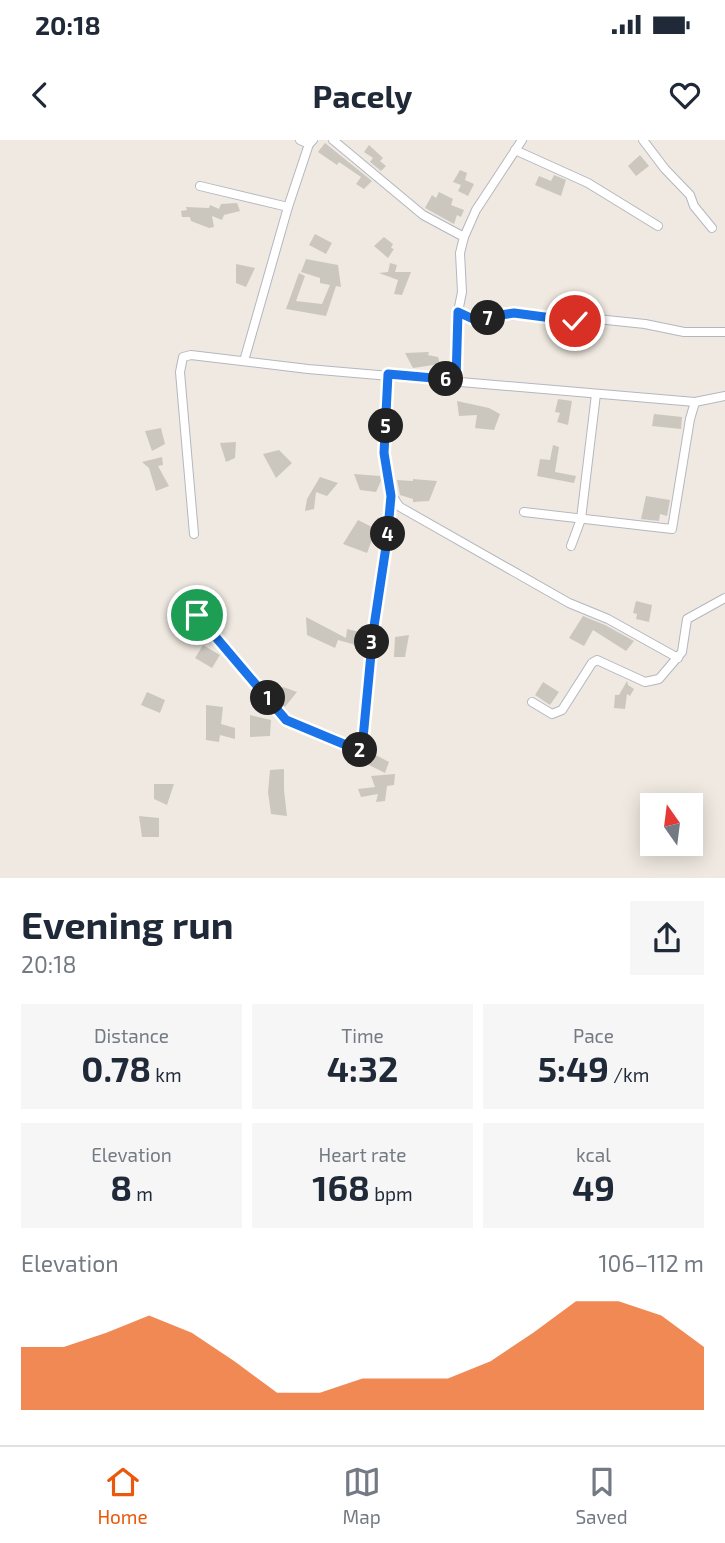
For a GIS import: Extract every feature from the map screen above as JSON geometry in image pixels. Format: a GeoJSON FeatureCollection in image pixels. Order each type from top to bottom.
{"type":"FeatureCollection","features":[{"type":"Feature","properties":{"kind":"street"},"geometry":{"type":"LineString","coordinates":[[244,361],[288,207],[311,142],[300,140]]}},
{"type":"Feature","properties":{"kind":"street"},"geometry":{"type":"LineString","coordinates":[[333,140],[423,215],[464,237]]}},
{"type":"Feature","properties":{"kind":"street"},"geometry":{"type":"LineString","coordinates":[[456,380],[458,312],[462,292],[460,253],[464,237],[476,210],[522,140]]}},
{"type":"Feature","properties":{"kind":"street"},"geometry":{"type":"LineString","coordinates":[[643,140],[665,169],[690,195],[694,206],[712,228]]}},
{"type":"Feature","properties":{"kind":"street"},"geometry":{"type":"LineString","coordinates":[[515,150],[587,183],[658,226]]}},
{"type":"Feature","properties":{"kind":"street"},"geometry":{"type":"LineString","coordinates":[[200,186],[288,207]]}},
{"type":"Feature","properties":{"kind":"street"},"geometry":{"type":"LineString","coordinates":[[458,312],[473,319],[527,314],[575,321],[597,319],[645,324],[684,332],[725,332]]}},
{"type":"Feature","properties":{"kind":"street"},"geometry":{"type":"LineString","coordinates":[[194,534],[180,362],[183,357],[191,355],[695,402],[725,396]]}},
{"type":"Feature","properties":{"kind":"street"},"geometry":{"type":"LineString","coordinates":[[197,615],[286,720],[360,750],[391,496],[384,453],[388,374]]}},
{"type":"Feature","properties":{"kind":"street"},"geometry":{"type":"LineString","coordinates":[[571,546],[581,519],[596,394]]}},
{"type":"Feature","properties":{"kind":"street"},"geometry":{"type":"LineString","coordinates":[[524,512],[672,529],[695,402]]}},
{"type":"Feature","properties":{"kind":"street"},"geometry":{"type":"LineString","coordinates":[[391,496],[400,507],[422,522],[569,603],[638,634],[678,658]]}},
{"type":"Feature","properties":{"kind":"street"},"geometry":{"type":"LineString","coordinates":[[533,702],[552,714],[562,710],[592,663],[597,660],[652,683],[678,658],[687,618],[725,598]]}},
{"type":"Feature","properties":{"kind":"building"},"geometry":{"type":"Polygon","coordinates":[[[325,143],[372,181],[364,189],[356,184],[361,177],[318,152],[325,143]]]}},
{"type":"Feature","properties":{"kind":"building"},"geometry":{"type":"Polygon","coordinates":[[[369,145],[383,158],[380,161],[386,166],[381,171],[370,162],[373,158],[364,152],[369,145]]]}},
{"type":"Feature","properties":{"kind":"building"},"geometry":{"type":"Polygon","coordinates":[[[640,155],[649,166],[636,176],[628,166],[640,155]]]}},
{"type":"Feature","properties":{"kind":"building"},"geometry":{"type":"Polygon","coordinates":[[[460,170],[467,173],[465,180],[474,184],[468,196],[458,191],[461,185],[453,182],[460,170]]]}},
{"type":"Feature","properties":{"kind":"building"},"geometry":{"type":"Polygon","coordinates":[[[554,175],[566,180],[561,196],[535,185],[539,176],[551,181],[554,175]]]}},
{"type":"Feature","properties":{"kind":"building"},"geometry":{"type":"Polygon","coordinates":[[[439,192],[453,199],[451,205],[464,210],[461,217],[457,215],[454,224],[425,208],[432,195],[436,198],[439,192]]]}},
{"type":"Feature","properties":{"kind":"building"},"geometry":{"type":"Polygon","coordinates":[[[237,203],[240,211],[224,215],[222,220],[212,216],[214,227],[209,228],[191,221],[190,217],[182,217],[181,211],[187,210],[186,207],[209,208],[210,205],[219,209],[221,204],[237,203]]]}},
{"type":"Feature","properties":{"kind":"building"},"geometry":{"type":"Polygon","coordinates":[[[315,234],[332,243],[326,254],[309,245],[315,234]]]}},
{"type":"Feature","properties":{"kind":"building"},"geometry":{"type":"Polygon","coordinates":[[[384,237],[393,244],[391,248],[394,249],[388,258],[374,246],[384,237]]]}},
{"type":"Feature","properties":{"kind":"building"},"geometry":{"type":"Polygon","coordinates":[[[306,259],[338,265],[341,287],[336,286],[326,316],[286,309],[299,273],[305,276],[296,301],[322,304],[330,285],[320,283],[320,278],[301,272],[306,259]]]}},
{"type":"Feature","properties":{"kind":"building"},"geometry":{"type":"Polygon","coordinates":[[[390,263],[397,265],[395,272],[411,272],[402,295],[394,294],[398,280],[379,273],[388,272],[390,263]]]}},
{"type":"Feature","properties":{"kind":"building"},"geometry":{"type":"Polygon","coordinates":[[[236,264],[255,268],[246,287],[236,283],[236,264]]]}},
{"type":"Feature","properties":{"kind":"building"},"geometry":{"type":"Polygon","coordinates":[[[429,352],[428,355],[438,357],[440,364],[413,368],[405,353],[429,352]]]}},
{"type":"Feature","properties":{"kind":"building"},"geometry":{"type":"Polygon","coordinates":[[[558,399],[572,401],[568,425],[557,422],[560,413],[555,412],[558,399]]]}},
{"type":"Feature","properties":{"kind":"building"},"geometry":{"type":"Polygon","coordinates":[[[457,401],[489,408],[500,414],[494,430],[475,428],[477,415],[459,416],[457,401]]]}},
{"type":"Feature","properties":{"kind":"building"},"geometry":{"type":"Polygon","coordinates":[[[654,414],[682,417],[681,429],[652,426],[654,414]]]}},
{"type":"Feature","properties":{"kind":"building"},"geometry":{"type":"Polygon","coordinates":[[[161,428],[165,444],[152,451],[145,431],[161,428]]]}},
{"type":"Feature","properties":{"kind":"building"},"geometry":{"type":"Polygon","coordinates":[[[236,442],[235,458],[226,462],[220,443],[236,442]]]}},
{"type":"Feature","properties":{"kind":"building"},"geometry":{"type":"Polygon","coordinates":[[[553,445],[559,447],[555,472],[576,476],[574,483],[537,476],[540,459],[550,460],[553,445]]]}},
{"type":"Feature","properties":{"kind":"building"},"geometry":{"type":"Polygon","coordinates":[[[279,450],[292,463],[276,478],[263,454],[279,450]]]}},
{"type":"Feature","properties":{"kind":"building"},"geometry":{"type":"Polygon","coordinates":[[[162,457],[163,465],[158,466],[169,486],[156,491],[149,468],[142,462],[162,457]]]}},
{"type":"Feature","properties":{"kind":"building"},"geometry":{"type":"Polygon","coordinates":[[[354,474],[380,476],[381,481],[376,492],[360,490],[354,474]]]}},
{"type":"Feature","properties":{"kind":"building"},"geometry":{"type":"Polygon","coordinates":[[[320,477],[338,483],[327,496],[316,492],[314,509],[305,511],[307,499],[320,477]]]}},
{"type":"Feature","properties":{"kind":"building"},"geometry":{"type":"Polygon","coordinates":[[[397,480],[437,481],[429,501],[413,502],[413,499],[400,495],[397,480]]]}},
{"type":"Feature","properties":{"kind":"building"},"geometry":{"type":"Polygon","coordinates":[[[646,496],[670,500],[667,516],[660,514],[659,521],[641,519],[646,496]]]}},
{"type":"Feature","properties":{"kind":"building"},"geometry":{"type":"Polygon","coordinates":[[[358,520],[376,529],[367,553],[343,544],[358,520]]]}},
{"type":"Feature","properties":{"kind":"building"},"geometry":{"type":"Polygon","coordinates":[[[636,601],[652,605],[649,622],[636,619],[637,614],[633,613],[636,601]]]}},
{"type":"Feature","properties":{"kind":"building"},"geometry":{"type":"Polygon","coordinates":[[[583,616],[634,641],[626,651],[593,630],[584,646],[569,638],[583,616]]]}},
{"type":"Feature","properties":{"kind":"building"},"geometry":{"type":"Polygon","coordinates":[[[306,617],[346,638],[347,629],[368,634],[363,647],[338,640],[335,648],[307,635],[306,617]]]}},
{"type":"Feature","properties":{"kind":"building"},"geometry":{"type":"Polygon","coordinates":[[[409,635],[405,657],[394,657],[395,637],[409,635]]]}},
{"type":"Feature","properties":{"kind":"building"},"geometry":{"type":"Polygon","coordinates":[[[203,645],[220,655],[212,668],[195,658],[203,645]]]}},
{"type":"Feature","properties":{"kind":"building"},"geometry":{"type":"Polygon","coordinates":[[[627,681],[634,689],[630,696],[627,694],[625,709],[614,708],[615,695],[619,695],[627,681]]]}},
{"type":"Feature","properties":{"kind":"building"},"geometry":{"type":"Polygon","coordinates":[[[543,682],[559,692],[550,705],[535,695],[543,682]]]}},
{"type":"Feature","properties":{"kind":"building"},"geometry":{"type":"Polygon","coordinates":[[[283,687],[297,692],[284,708],[275,697],[283,687]]]}},
{"type":"Feature","properties":{"kind":"building"},"geometry":{"type":"Polygon","coordinates":[[[147,692],[165,700],[160,713],[141,705],[147,692]]]}},
{"type":"Feature","properties":{"kind":"building"},"geometry":{"type":"Polygon","coordinates":[[[206,705],[223,707],[221,724],[235,728],[235,739],[220,735],[219,742],[206,740],[206,705]]]}},
{"type":"Feature","properties":{"kind":"building"},"geometry":{"type":"Polygon","coordinates":[[[250,715],[271,720],[270,736],[250,737],[250,715]]]}},
{"type":"Feature","properties":{"kind":"building"},"geometry":{"type":"Polygon","coordinates":[[[370,752],[389,762],[385,773],[363,762],[370,752]]]}},
{"type":"Feature","properties":{"kind":"building"},"geometry":{"type":"Polygon","coordinates":[[[284,769],[287,816],[271,814],[268,792],[270,770],[284,769]]]}},
{"type":"Feature","properties":{"kind":"building"},"geometry":{"type":"Polygon","coordinates":[[[395,774],[394,785],[387,786],[385,801],[376,802],[378,794],[361,797],[358,789],[375,787],[371,776],[395,774]]]}},
{"type":"Feature","properties":{"kind":"building"},"geometry":{"type":"Polygon","coordinates":[[[154,784],[174,784],[167,805],[154,799],[154,784]]]}},
{"type":"Feature","properties":{"kind":"building"},"geometry":{"type":"Polygon","coordinates":[[[139,816],[159,818],[159,837],[142,837],[139,816]]]}},
{"type":"Feature","properties":{"kind":"route"},"geometry":{"type":"LineString","coordinates":[[197,615],[286,720],[358,750],[362,749],[373,633],[391,496],[384,453],[388,374],[456,380],[458,312],[473,319],[514,313],[575,321]]}}]}
